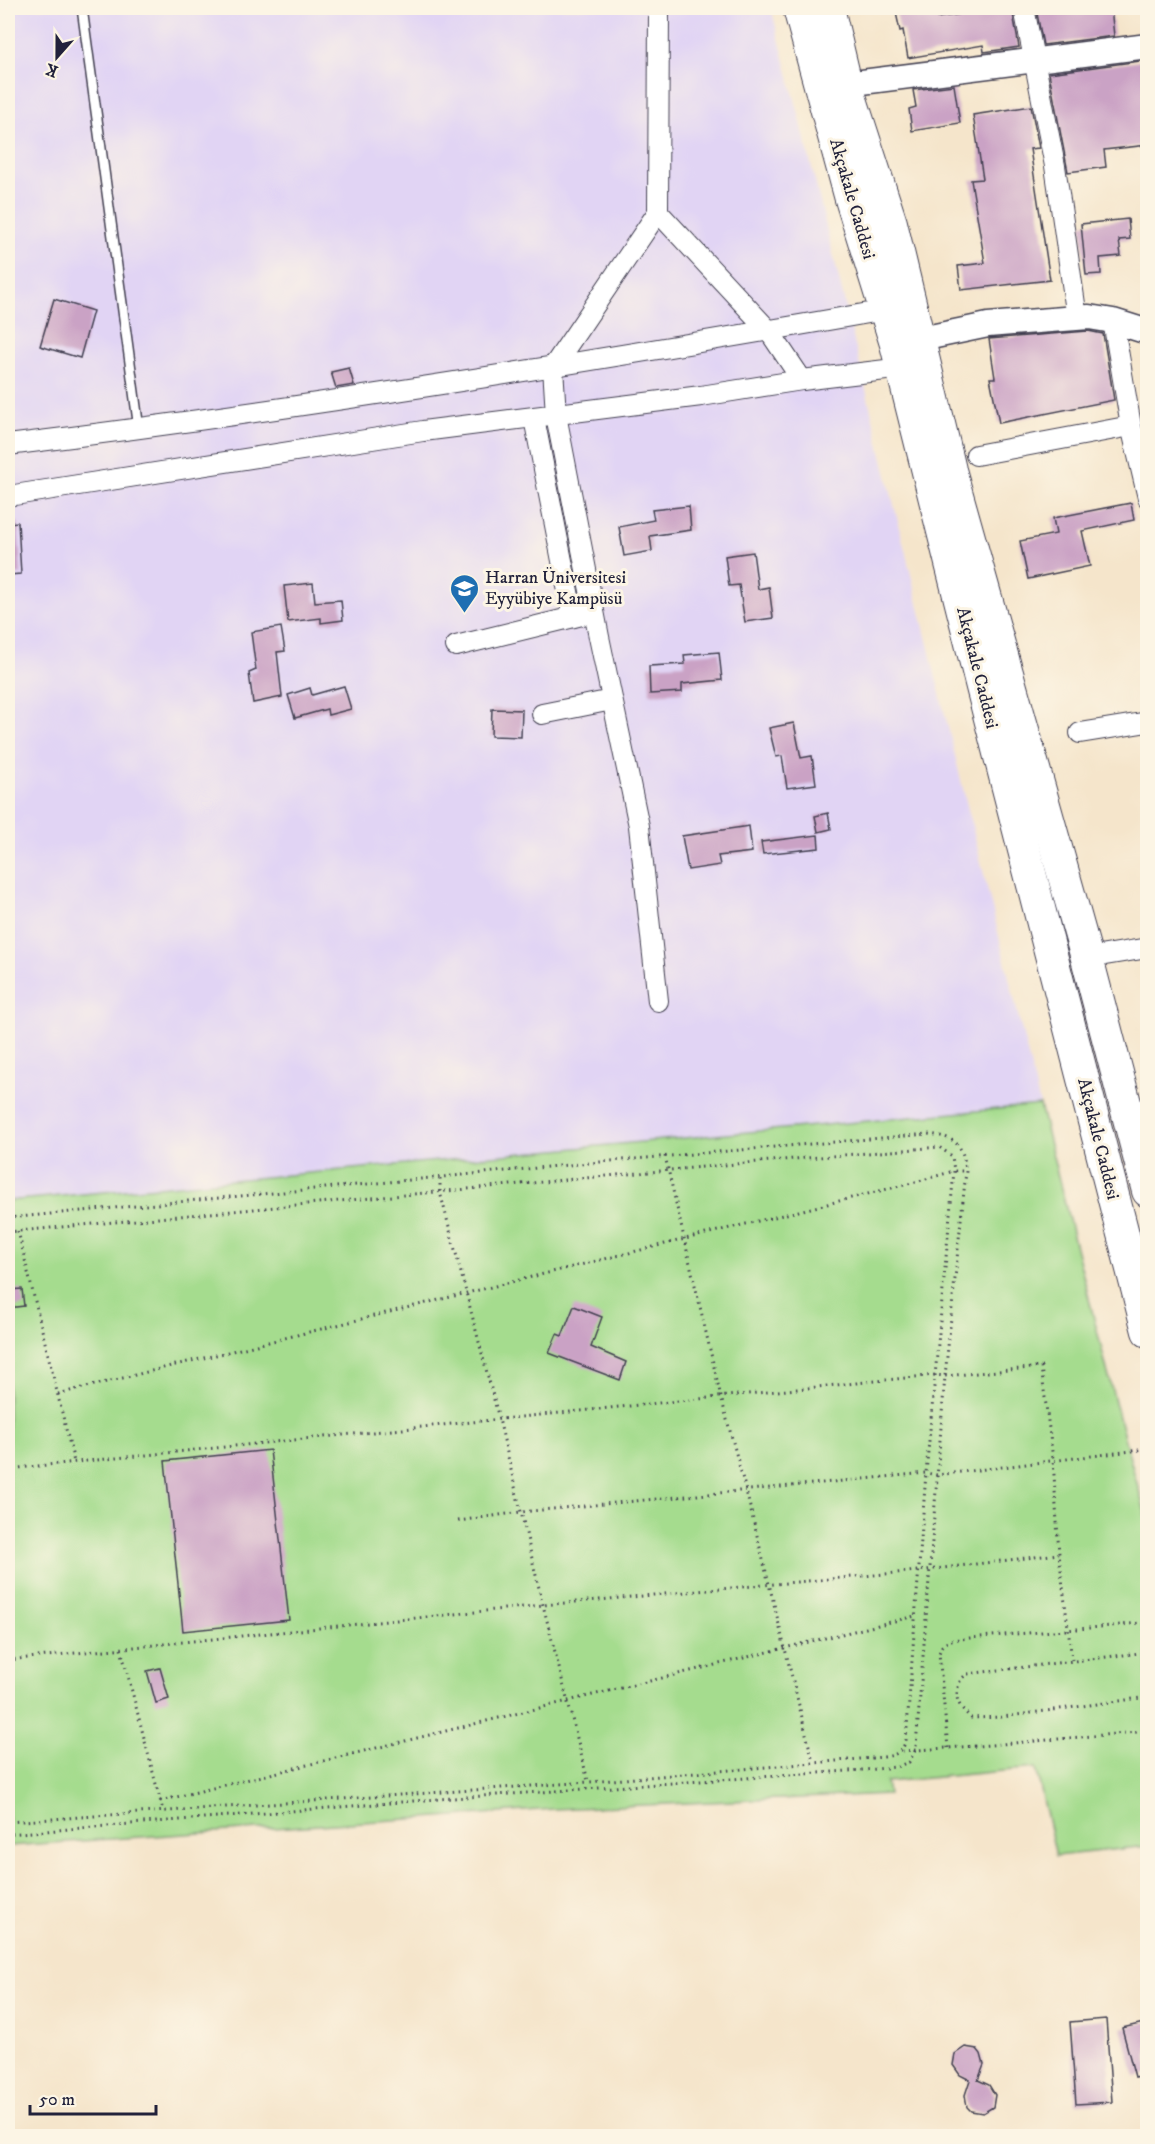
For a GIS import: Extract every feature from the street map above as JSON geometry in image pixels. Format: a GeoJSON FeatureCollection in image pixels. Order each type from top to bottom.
{"type":"FeatureCollection","features":[{"type":"Feature","properties":{"kind":"main road","name":"Akçakale Caddesi"},"geometry":{"type":"LineString","coordinates":[[799,8],[851,199],[898,305],[911,354],[1148,1331]]}},
{"type":"Feature","properties":{"kind":"main road","name":"Akçakale Caddesi"},"geometry":{"type":"LineString","coordinates":[[828,8],[846,84],[891,223],[898,305]]}},
{"type":"Feature","properties":{"kind":"main road","name":"Akçakale Caddesi"},"geometry":{"type":"LineString","coordinates":[[911,354],[950,470],[1087,958],[1148,1191]]}},
{"type":"Feature","properties":{"kind":"street"},"geometry":{"type":"LineString","coordinates":[[658,1001],[639,826],[556,415],[553,367],[658,212],[659,8]]}},
{"type":"Feature","properties":{"kind":"street"},"geometry":{"type":"LineString","coordinates":[[1024,8],[1055,166],[1077,318]]}},
{"type":"Feature","properties":{"kind":"street"},"geometry":{"type":"LineString","coordinates":[[846,84],[1148,46]]}},
{"type":"Feature","properties":{"kind":"street"},"geometry":{"type":"LineString","coordinates":[[658,212],[769,330],[802,380]]}},
{"type":"Feature","properties":{"kind":"street"},"geometry":{"type":"LineString","coordinates":[[8,445],[138,429],[553,367],[898,305]]}},
{"type":"Feature","properties":{"kind":"street"},"geometry":{"type":"LineString","coordinates":[[8,496],[423,431],[701,396],[802,380],[911,354],[988,325],[1089,317],[1113,321],[1148,332]]}},
{"type":"Feature","properties":{"kind":"street"},"geometry":{"type":"LineString","coordinates":[[1113,321],[1131,426],[1148,498]]}},
{"type":"Feature","properties":{"kind":"street"},"geometry":{"type":"LineString","coordinates":[[534,418],[573,617]]}},
{"type":"Feature","properties":{"kind":"street"},"geometry":{"type":"LineString","coordinates":[[976,455],[1131,426]]}},
{"type":"Feature","properties":{"kind":"street"},"geometry":{"type":"LineString","coordinates":[[456,646],[594,612]]}},
{"type":"Feature","properties":{"kind":"street"},"geometry":{"type":"LineString","coordinates":[[542,714],[612,700]]}},
{"type":"Feature","properties":{"kind":"street"},"geometry":{"type":"LineString","coordinates":[[1080,733],[1148,722]]}},
{"type":"Feature","properties":{"kind":"street"},"geometry":{"type":"LineString","coordinates":[[1087,958],[1148,948]]}},
{"type":"Feature","properties":{"kind":"lane"},"geometry":{"type":"LineString","coordinates":[[82,8],[138,429]]}},
{"type":"Feature","properties":{"kind":"path"},"geometry":{"type":"LineString","coordinates":[[8,1218],[665,1156],[928,1134],[945,1136],[956,1141],[963,1151],[966,1171],[945,1376],[915,1751],[909,1762],[896,1767],[438,1799],[8,1834]]}},
{"type":"Feature","properties":{"kind":"path"},"geometry":{"type":"LineString","coordinates":[[8,1232],[939,1148],[952,1156],[954,1171],[926,1473],[906,1741],[902,1751]]}},
{"type":"Feature","properties":{"kind":"path"},"geometry":{"type":"LineString","coordinates":[[665,1156],[721,1397],[813,1762]]}},
{"type":"Feature","properties":{"kind":"path"},"geometry":{"type":"LineString","coordinates":[[58,1394],[954,1171],[966,1171]]}},
{"type":"Feature","properties":{"kind":"path"},"geometry":{"type":"LineString","coordinates":[[440,1178],[440,1192],[465,1294],[499,1419],[543,1605],[589,1782]]}},
{"type":"Feature","properties":{"kind":"path"},"geometry":{"type":"LineString","coordinates":[[18,1231],[74,1462]]}},
{"type":"Feature","properties":{"kind":"path"},"geometry":{"type":"LineString","coordinates":[[8,1469],[935,1375],[1041,1367],[1053,1459],[1059,1554],[1072,1660]]}},
{"type":"Feature","properties":{"kind":"path"},"geometry":{"type":"LineString","coordinates":[[458,1521],[521,1512],[926,1473],[937,1475],[1148,1449]]}},
{"type":"Feature","properties":{"kind":"path"},"geometry":{"type":"LineString","coordinates":[[8,1660],[543,1605],[918,1571],[1059,1554]]}},
{"type":"Feature","properties":{"kind":"path"},"geometry":{"type":"LineString","coordinates":[[160,1802],[915,1616]]}},
{"type":"Feature","properties":{"kind":"path"},"geometry":{"type":"LineString","coordinates":[[948,1748],[939,1653],[942,1646],[950,1640],[1148,1622]]}},
{"type":"Feature","properties":{"kind":"path"},"geometry":{"type":"LineString","coordinates":[[121,1649],[163,1811]]}},
{"type":"Feature","properties":{"kind":"path"},"geometry":{"type":"LineString","coordinates":[[1148,1652],[967,1674],[961,1679],[957,1699],[960,1707],[971,1718],[992,1718],[1148,1697]]}},
{"type":"Feature","properties":{"kind":"path"},"geometry":{"type":"LineString","coordinates":[[8,1822],[589,1782],[884,1757],[902,1751],[1148,1731]]}},
{"type":"Feature","properties":{"kind":"shaded area","name":"Harran Üniversitesi Eyyübiye Kampüsü"},"geometry":{"type":"Polygon","coordinates":[[[8,8],[771,8],[1040,1105],[8,1201],[8,8]]]}},
{"type":"Feature","properties":{"kind":"green space"},"geometry":{"type":"Polygon","coordinates":[[[1040,1105],[1147,1519],[1147,1846],[1056,1856],[1036,1768],[886,1782],[888,1794],[555,1809],[8,1846],[8,1201],[1040,1105]]]}},
{"type":"Feature","properties":{"kind":"building"},"geometry":{"type":"Polygon","coordinates":[[[895,8],[935,8],[937,18],[975,12],[974,8],[1012,8],[1019,47],[984,52],[983,45],[908,58],[903,30],[900,31],[895,8]]]}},
{"type":"Feature","properties":{"kind":"building"},"geometry":{"type":"Polygon","coordinates":[[[1036,8],[1046,8],[1046,12],[1056,12],[1111,8],[1114,36],[1043,45],[1036,8]]]}},
{"type":"Feature","properties":{"kind":"building"},"geometry":{"type":"Polygon","coordinates":[[[1148,60],[1148,145],[1104,150],[1106,167],[1068,172],[1049,73],[1148,60]]]}},
{"type":"Feature","properties":{"kind":"building"},"geometry":{"type":"Polygon","coordinates":[[[954,85],[960,123],[912,131],[909,109],[916,107],[913,90],[954,85]]]}},
{"type":"Feature","properties":{"kind":"building"},"geometry":{"type":"Polygon","coordinates":[[[1031,106],[1039,148],[1030,149],[1050,280],[961,290],[958,266],[985,263],[971,180],[983,179],[973,115],[1031,106]]]}},
{"type":"Feature","properties":{"kind":"building"},"geometry":{"type":"Polygon","coordinates":[[[1128,219],[1130,239],[1119,240],[1121,256],[1100,258],[1101,274],[1086,275],[1081,224],[1128,219]]]}},
{"type":"Feature","properties":{"kind":"building"},"geometry":{"type":"Polygon","coordinates":[[[54,299],[93,311],[80,358],[40,346],[54,299]]]}},
{"type":"Feature","properties":{"kind":"building"},"geometry":{"type":"Polygon","coordinates":[[[1088,331],[1103,334],[1114,400],[999,423],[990,378],[995,378],[989,339],[1088,331]]]}},
{"type":"Feature","properties":{"kind":"building"},"geometry":{"type":"Polygon","coordinates":[[[349,368],[354,385],[336,388],[331,372],[349,368]]]}},
{"type":"Feature","properties":{"kind":"building"},"geometry":{"type":"Polygon","coordinates":[[[1131,503],[1134,520],[1082,531],[1090,566],[1028,579],[1020,541],[1056,534],[1053,518],[1131,503]]]}},
{"type":"Feature","properties":{"kind":"building"},"geometry":{"type":"Polygon","coordinates":[[[689,506],[691,530],[650,536],[652,551],[624,556],[619,527],[654,520],[652,510],[689,506]]]}},
{"type":"Feature","properties":{"kind":"building"},"geometry":{"type":"Polygon","coordinates":[[[18,522],[21,574],[8,575],[8,523],[18,522]]]}},
{"type":"Feature","properties":{"kind":"building"},"geometry":{"type":"Polygon","coordinates":[[[753,552],[758,589],[769,587],[773,618],[745,622],[739,585],[729,586],[725,556],[753,552]]]}},
{"type":"Feature","properties":{"kind":"building"},"geometry":{"type":"Polygon","coordinates":[[[313,583],[315,602],[341,600],[343,620],[321,623],[321,618],[288,622],[284,586],[313,583]]]}},
{"type":"Feature","properties":{"kind":"building"},"geometry":{"type":"Polygon","coordinates":[[[281,627],[285,651],[277,652],[282,697],[253,703],[249,673],[256,670],[251,632],[281,627]]]}},
{"type":"Feature","properties":{"kind":"building"},"geometry":{"type":"Polygon","coordinates":[[[719,652],[722,680],[682,684],[682,692],[650,694],[649,666],[685,664],[684,655],[719,652]]]}},
{"type":"Feature","properties":{"kind":"building"},"geometry":{"type":"Polygon","coordinates":[[[344,686],[351,709],[328,715],[327,709],[295,718],[288,695],[310,688],[312,695],[344,686]]]}},
{"type":"Feature","properties":{"kind":"building"},"geometry":{"type":"Polygon","coordinates":[[[492,709],[522,710],[521,737],[491,736],[492,709]]]}},
{"type":"Feature","properties":{"kind":"building"},"geometry":{"type":"Polygon","coordinates":[[[794,723],[801,758],[812,756],[816,784],[787,788],[782,756],[776,757],[769,728],[794,723]]]}},
{"type":"Feature","properties":{"kind":"building"},"geometry":{"type":"Polygon","coordinates":[[[828,813],[831,829],[818,832],[815,816],[828,813]]]}},
{"type":"Feature","properties":{"kind":"building"},"geometry":{"type":"Polygon","coordinates":[[[749,826],[752,852],[718,856],[720,865],[688,870],[682,836],[749,826]]]}},
{"type":"Feature","properties":{"kind":"building"},"geometry":{"type":"Polygon","coordinates":[[[818,835],[819,848],[763,854],[761,842],[818,835]]]}},
{"type":"Feature","properties":{"kind":"building"},"geometry":{"type":"Polygon","coordinates":[[[22,1289],[24,1306],[8,1308],[8,1290],[22,1289]]]}},
{"type":"Feature","properties":{"kind":"building"},"geometry":{"type":"Polygon","coordinates":[[[574,1306],[602,1317],[591,1347],[626,1362],[620,1380],[549,1353],[557,1334],[562,1336],[574,1306]]]}},
{"type":"Feature","properties":{"kind":"building"},"geometry":{"type":"Polygon","coordinates":[[[270,1450],[289,1620],[183,1631],[165,1461],[270,1450]]]}},
{"type":"Feature","properties":{"kind":"building"},"geometry":{"type":"Polygon","coordinates":[[[160,1668],[169,1699],[156,1703],[147,1671],[160,1668]]]}},
{"type":"Feature","properties":{"kind":"building"},"geometry":{"type":"Polygon","coordinates":[[[1106,2019],[1112,2102],[1076,2104],[1070,2022],[1106,2019]]]}},
{"type":"Feature","properties":{"kind":"building"},"geometry":{"type":"Polygon","coordinates":[[[1148,2022],[1148,2074],[1135,2077],[1122,2028],[1148,2022]]]}},
{"type":"Feature","properties":{"kind":"building"},"geometry":{"type":"Polygon","coordinates":[[[965,2047],[977,2049],[981,2054],[984,2065],[978,2080],[989,2085],[995,2095],[993,2107],[983,2113],[971,2111],[967,2107],[965,2095],[970,2080],[960,2075],[953,2065],[955,2054],[965,2047]]]}},
{"type":"Feature","properties":{"kind":"place","name":"Harran Üniversitesi Eyyübiye Kampüsü"},"geometry":{"type":"Point","coordinates":[464,614]}}]}
